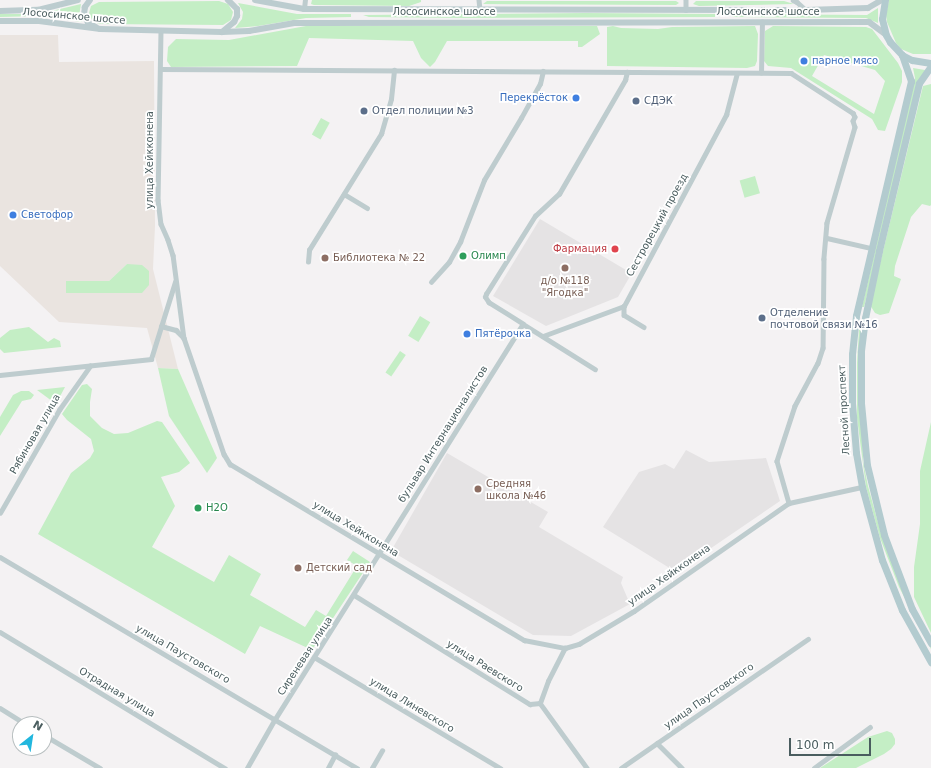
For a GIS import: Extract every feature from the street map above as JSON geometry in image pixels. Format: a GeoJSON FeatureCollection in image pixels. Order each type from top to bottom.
{"type":"FeatureCollection","features":[{"type":"Feature","properties":{"kind":"main road"},"geometry":{"type":"LineString","coordinates":[[883,0],[882,20],[886,35],[893,46],[902,55],[912,60],[931,64]]}},
{"type":"Feature","properties":{"kind":"main road","name":"Лесной проспект"},"geometry":{"type":"LineString","coordinates":[[902,55],[911,81],[856,316],[851,381],[856,453],[862,487],[882,560],[902,610],[931,662]]}},
{"type":"Feature","properties":{"kind":"main road","name":"Лесной проспект"},"geometry":{"type":"LineString","coordinates":[[931,64],[919,83],[879,251],[865,318],[861,352],[861,403],[867,465],[884,534],[901,584],[912,609],[931,643]]}},
{"type":"Feature","properties":{"kind":"main road"},"geometry":{"type":"LineString","coordinates":[[856,316],[865,318]]}},
{"type":"Feature","properties":{"kind":"street","name":"Лососинское шоссе"},"geometry":{"type":"LineString","coordinates":[[0,11],[38,10],[78,0]]}},
{"type":"Feature","properties":{"kind":"street"},"geometry":{"type":"LineString","coordinates":[[90,0],[84,11],[85,17],[88,23],[100,30]]}},
{"type":"Feature","properties":{"kind":"street"},"geometry":{"type":"LineString","coordinates":[[222,32],[234,22],[237,16],[237,9],[228,0]]}},
{"type":"Feature","properties":{"kind":"street","name":"Лососинское шоссе"},"geometry":{"type":"LineString","coordinates":[[255,0],[304,9],[480,10],[806,10],[868,8],[883,0]]}},
{"type":"Feature","properties":{"kind":"street"},"geometry":{"type":"LineString","coordinates":[[304,9],[305,0]]}},
{"type":"Feature","properties":{"kind":"street"},"geometry":{"type":"LineString","coordinates":[[479,0],[480,10]]}},
{"type":"Feature","properties":{"kind":"street"},"geometry":{"type":"LineString","coordinates":[[686,0],[686,10]]}},
{"type":"Feature","properties":{"kind":"street"},"geometry":{"type":"LineString","coordinates":[[792,0],[797,2],[806,10]]}},
{"type":"Feature","properties":{"kind":"street"},"geometry":{"type":"LineString","coordinates":[[358,9],[359,22]]}},
{"type":"Feature","properties":{"kind":"street"},"geometry":{"type":"LineString","coordinates":[[725,10],[725,22]]}},
{"type":"Feature","properties":{"kind":"street","name":"Лососинское шоссе"},"geometry":{"type":"LineString","coordinates":[[0,21],[40,21],[100,30],[222,32],[249,31],[294,23],[868,22],[886,35]]}},
{"type":"Feature","properties":{"kind":"street"},"geometry":{"type":"LineString","coordinates":[[761,73],[762,22]]}},
{"type":"Feature","properties":{"kind":"street","name":"улица Хейкконена"},"geometry":{"type":"LineString","coordinates":[[161,31],[158,204],[161,224],[173,255],[184,338],[224,454],[230,464],[524,640],[565,648],[579,644],[634,611],[789,503],[862,487]]}},
{"type":"Feature","properties":{"kind":"street"},"geometry":{"type":"LineString","coordinates":[[160,69],[791,73],[854,115],[853,121],[855,127],[827,223],[824,259],[823,348],[818,363],[795,406],[777,461],[789,503]]}},
{"type":"Feature","properties":{"kind":"street"},"geometry":{"type":"LineString","coordinates":[[308,262],[309,250],[380,134],[391,99],[394,70]]}},
{"type":"Feature","properties":{"kind":"street"},"geometry":{"type":"LineString","coordinates":[[431,282],[448,262],[460,242],[484,180],[522,118],[540,84],[542,71]]}},
{"type":"Feature","properties":{"kind":"street"},"geometry":{"type":"LineString","coordinates":[[595,369],[489,303],[485,297],[535,216],[559,194],[625,80],[627,72]]}},
{"type":"Feature","properties":{"kind":"street","name":"Сестрорецкий проезд"},"geometry":{"type":"LineString","coordinates":[[624,306],[720,128],[731,100],[736,73]]}},
{"type":"Feature","properties":{"kind":"street"},"geometry":{"type":"LineString","coordinates":[[344,194],[367,208]]}},
{"type":"Feature","properties":{"kind":"street"},"geometry":{"type":"LineString","coordinates":[[826,238],[871,248]]}},
{"type":"Feature","properties":{"kind":"street"},"geometry":{"type":"LineString","coordinates":[[0,375],[151,359],[176,279]]}},
{"type":"Feature","properties":{"kind":"street"},"geometry":{"type":"LineString","coordinates":[[543,336],[624,306],[624,315],[644,327]]}},
{"type":"Feature","properties":{"kind":"street","name":"бульвар Интернационалистов"},"geometry":{"type":"LineString","coordinates":[[378,553],[523,324]]}},
{"type":"Feature","properties":{"kind":"street"},"geometry":{"type":"LineString","coordinates":[[161,326],[176,330],[184,338]]}},
{"type":"Feature","properties":{"kind":"street","name":"Рябиновая улица"},"geometry":{"type":"LineString","coordinates":[[0,513],[59,410],[90,366]]}},
{"type":"Feature","properties":{"kind":"street","name":"Сиреневая улица"},"geometry":{"type":"LineString","coordinates":[[247,768],[275,719],[354,595],[378,553]]}},
{"type":"Feature","properties":{"kind":"street","name":"улица Паустовского"},"geometry":{"type":"LineString","coordinates":[[0,557],[356,768]]}},
{"type":"Feature","properties":{"kind":"street","name":"улица Раевского"},"geometry":{"type":"LineString","coordinates":[[354,595],[530,704],[540,703]]}},
{"type":"Feature","properties":{"kind":"street","name":"Отрадная улица"},"geometry":{"type":"LineString","coordinates":[[0,632],[225,768]]}},
{"type":"Feature","properties":{"kind":"street","name":"улица Паустовского"},"geometry":{"type":"LineString","coordinates":[[621,768],[808,639]]}},
{"type":"Feature","properties":{"kind":"street"},"geometry":{"type":"LineString","coordinates":[[565,648],[548,681],[540,703],[587,768]]}},
{"type":"Feature","properties":{"kind":"street","name":"улица Линевского"},"geometry":{"type":"LineString","coordinates":[[314,657],[500,768]]}},
{"type":"Feature","properties":{"kind":"street"},"geometry":{"type":"LineString","coordinates":[[0,708],[13,716]]}},
{"type":"Feature","properties":{"kind":"street"},"geometry":{"type":"LineString","coordinates":[[814,768],[870,727]]}},
{"type":"Feature","properties":{"kind":"street"},"geometry":{"type":"LineString","coordinates":[[52,739],[100,768]]}},
{"type":"Feature","properties":{"kind":"street"},"geometry":{"type":"LineString","coordinates":[[657,743],[682,768]]}},
{"type":"Feature","properties":{"kind":"street"},"geometry":{"type":"LineString","coordinates":[[372,768],[382,751]]}},
{"type":"Feature","properties":{"kind":"street"},"geometry":{"type":"LineString","coordinates":[[328,768],[336,755]]}},
{"type":"Feature","properties":{"kind":"shaded area"},"geometry":{"type":"Polygon","coordinates":[[[0,35],[58,35],[59,62],[154,61],[155,226],[153,269],[178,369],[158,368],[147,328],[59,322],[0,266],[0,35]],[[127,264],[109,281],[66,281],[66,293],[142,293],[127,264]]]}},
{"type":"Feature","properties":{"kind":"shaded area"},"geometry":{"type":"Polygon","coordinates":[[[540,219],[626,270],[629,278],[618,297],[546,326],[493,296],[540,219]]]}},
{"type":"Feature","properties":{"kind":"shaded area"},"geometry":{"type":"Polygon","coordinates":[[[686,450],[709,462],[766,458],[780,501],[676,572],[603,527],[639,472],[665,464],[674,469],[686,450]]]}},
{"type":"Feature","properties":{"kind":"shaded area"},"geometry":{"type":"Polygon","coordinates":[[[447,453],[548,512],[539,527],[623,577],[621,583],[630,604],[571,636],[533,635],[391,551],[447,453]]]}},
{"type":"Feature","properties":{"kind":"green space"},"geometry":{"type":"Polygon","coordinates":[[[312,0],[421,0],[421,2],[409,6],[314,5],[311,4],[312,0]]]}},
{"type":"Feature","properties":{"kind":"green space"},"geometry":{"type":"Polygon","coordinates":[[[889,0],[931,0],[931,54],[913,54],[901,49],[896,43],[887,22],[886,15],[889,0]]]}},
{"type":"Feature","properties":{"kind":"green space"},"geometry":{"type":"Polygon","coordinates":[[[219,1],[228,4],[233,12],[231,20],[223,25],[100,24],[93,22],[89,13],[91,6],[99,2],[219,1]]]}},
{"type":"Feature","properties":{"kind":"green space"},"geometry":{"type":"Polygon","coordinates":[[[487,1],[676,1],[679,3],[676,5],[483,4],[487,1]]]}},
{"type":"Feature","properties":{"kind":"green space"},"geometry":{"type":"Polygon","coordinates":[[[696,1],[784,1],[794,4],[699,6],[693,4],[696,1]]]}},
{"type":"Feature","properties":{"kind":"green space"},"geometry":{"type":"Polygon","coordinates":[[[238,3],[297,14],[351,14],[351,17],[306,18],[258,26],[235,28],[242,19],[243,12],[238,3]]]}},
{"type":"Feature","properties":{"kind":"green space"},"geometry":{"type":"Polygon","coordinates":[[[81,4],[79,16],[82,22],[39,16],[0,17],[0,14],[39,14],[81,4]]]}},
{"type":"Feature","properties":{"kind":"green space"},"geometry":{"type":"Polygon","coordinates":[[[878,8],[878,23],[866,18],[732,17],[734,14],[867,15],[878,8]]]}},
{"type":"Feature","properties":{"kind":"green space"},"geometry":{"type":"Polygon","coordinates":[[[585,13],[716,14],[717,17],[466,18],[369,17],[363,15],[585,13]]]}},
{"type":"Feature","properties":{"kind":"green space"},"geometry":{"type":"Polygon","coordinates":[[[306,26],[597,26],[600,34],[582,47],[578,47],[578,41],[447,41],[435,62],[430,67],[421,58],[413,41],[309,38],[297,66],[171,67],[167,61],[168,47],[176,39],[229,40],[306,26]]]}},
{"type":"Feature","properties":{"kind":"green space"},"geometry":{"type":"Polygon","coordinates":[[[613,26],[621,28],[658,29],[672,27],[755,26],[758,34],[757,61],[755,66],[747,68],[607,66],[607,27],[613,26]]]}},
{"type":"Feature","properties":{"kind":"green space"},"geometry":{"type":"Polygon","coordinates":[[[773,26],[866,27],[872,29],[898,63],[902,71],[902,82],[885,131],[878,130],[872,119],[791,68],[768,66],[764,61],[765,31],[773,26]],[[824,55],[812,76],[874,114],[885,81],[875,70],[824,55]]]}},
{"type":"Feature","properties":{"kind":"green space"},"geometry":{"type":"Polygon","coordinates":[[[913,68],[925,70],[864,307],[862,307],[915,78],[913,68]]]}},
{"type":"Feature","properties":{"kind":"green space"},"geometry":{"type":"Polygon","coordinates":[[[931,84],[931,205],[922,204],[911,217],[895,266],[894,276],[901,279],[889,313],[880,315],[875,313],[870,305],[923,86],[931,84]]]}},
{"type":"Feature","properties":{"kind":"green space"},"geometry":{"type":"Polygon","coordinates":[[[321,118],[330,123],[321,139],[312,135],[321,118]]]}},
{"type":"Feature","properties":{"kind":"green space"},"geometry":{"type":"Polygon","coordinates":[[[755,176],[760,193],[745,198],[740,180],[755,176]]]}},
{"type":"Feature","properties":{"kind":"green space"},"geometry":{"type":"Polygon","coordinates":[[[127,264],[142,265],[149,271],[149,285],[142,293],[66,293],[66,281],[109,281],[127,264]]]}},
{"type":"Feature","properties":{"kind":"green space"},"geometry":{"type":"Polygon","coordinates":[[[420,316],[430,322],[418,342],[408,336],[420,316]]]}},
{"type":"Feature","properties":{"kind":"green space"},"geometry":{"type":"Polygon","coordinates":[[[29,327],[48,342],[54,338],[60,341],[61,347],[4,353],[0,349],[0,338],[10,330],[29,327]]]}},
{"type":"Feature","properties":{"kind":"green space"},"geometry":{"type":"Polygon","coordinates":[[[859,329],[861,329],[863,461],[868,486],[882,537],[931,646],[931,649],[899,587],[880,538],[866,487],[857,418],[857,363],[859,329]]]}},
{"type":"Feature","properties":{"kind":"green space"},"geometry":{"type":"Polygon","coordinates":[[[400,351],[406,355],[391,376],[385,373],[400,351]]]}},
{"type":"Feature","properties":{"kind":"green space"},"geometry":{"type":"Polygon","coordinates":[[[158,368],[178,369],[217,458],[207,473],[169,416],[158,368]]]}},
{"type":"Feature","properties":{"kind":"green space"},"geometry":{"type":"Polygon","coordinates":[[[87,384],[92,389],[90,416],[102,428],[114,434],[128,433],[157,421],[162,422],[190,463],[179,472],[161,477],[175,506],[152,547],[214,582],[229,555],[261,574],[250,595],[305,627],[316,610],[326,616],[357,566],[347,560],[353,551],[370,562],[312,650],[260,626],[245,654],[38,534],[71,473],[90,458],[94,451],[91,439],[67,420],[62,414],[82,385],[87,384]]]}},
{"type":"Feature","properties":{"kind":"green space"},"geometry":{"type":"Polygon","coordinates":[[[65,387],[56,404],[37,390],[65,387]]]}},
{"type":"Feature","properties":{"kind":"green space"},"geometry":{"type":"Polygon","coordinates":[[[21,391],[29,391],[34,395],[31,399],[22,401],[0,436],[0,417],[13,395],[21,391]]]}},
{"type":"Feature","properties":{"kind":"green space"},"geometry":{"type":"Polygon","coordinates":[[[931,422],[931,633],[914,597],[914,567],[920,524],[920,471],[931,422]]]}},
{"type":"Feature","properties":{"kind":"green space"},"geometry":{"type":"Polygon","coordinates":[[[887,731],[892,733],[895,739],[895,744],[884,754],[856,768],[820,768],[868,737],[887,731]]]}},
{"type":"Feature","properties":{"kind":"place","name":"парное мясо"},"geometry":{"type":"Point","coordinates":[804,61]}},
{"type":"Feature","properties":{"kind":"place","name":"Перекрёсток"},"geometry":{"type":"Point","coordinates":[576,98]}},
{"type":"Feature","properties":{"kind":"place","name":"СДЭК"},"geometry":{"type":"Point","coordinates":[636,101]}},
{"type":"Feature","properties":{"kind":"place","name":"Отдел полиции №3"},"geometry":{"type":"Point","coordinates":[364,111]}},
{"type":"Feature","properties":{"kind":"place","name":"Светофор"},"geometry":{"type":"Point","coordinates":[13,215]}},
{"type":"Feature","properties":{"kind":"place","name":"Фармация"},"geometry":{"type":"Point","coordinates":[615,249]}},
{"type":"Feature","properties":{"kind":"place","name":"Олимп"},"geometry":{"type":"Point","coordinates":[463,256]}},
{"type":"Feature","properties":{"kind":"place","name":"Библиотека № 22"},"geometry":{"type":"Point","coordinates":[325,258]}},
{"type":"Feature","properties":{"kind":"place","name":"д/о №118 \"Ягодка\""},"geometry":{"type":"Point","coordinates":[565,268]}},
{"type":"Feature","properties":{"kind":"place","name":"Отделение почтовой связи №16"},"geometry":{"type":"Point","coordinates":[762,318]}},
{"type":"Feature","properties":{"kind":"place","name":"Пятёрочка"},"geometry":{"type":"Point","coordinates":[467,334]}},
{"type":"Feature","properties":{"kind":"place","name":"Средняя школа №46"},"geometry":{"type":"Point","coordinates":[478,489]}},
{"type":"Feature","properties":{"kind":"place","name":"H2O"},"geometry":{"type":"Point","coordinates":[198,508]}},
{"type":"Feature","properties":{"kind":"place","name":"Детский сад"},"geometry":{"type":"Point","coordinates":[298,568]}}]}
